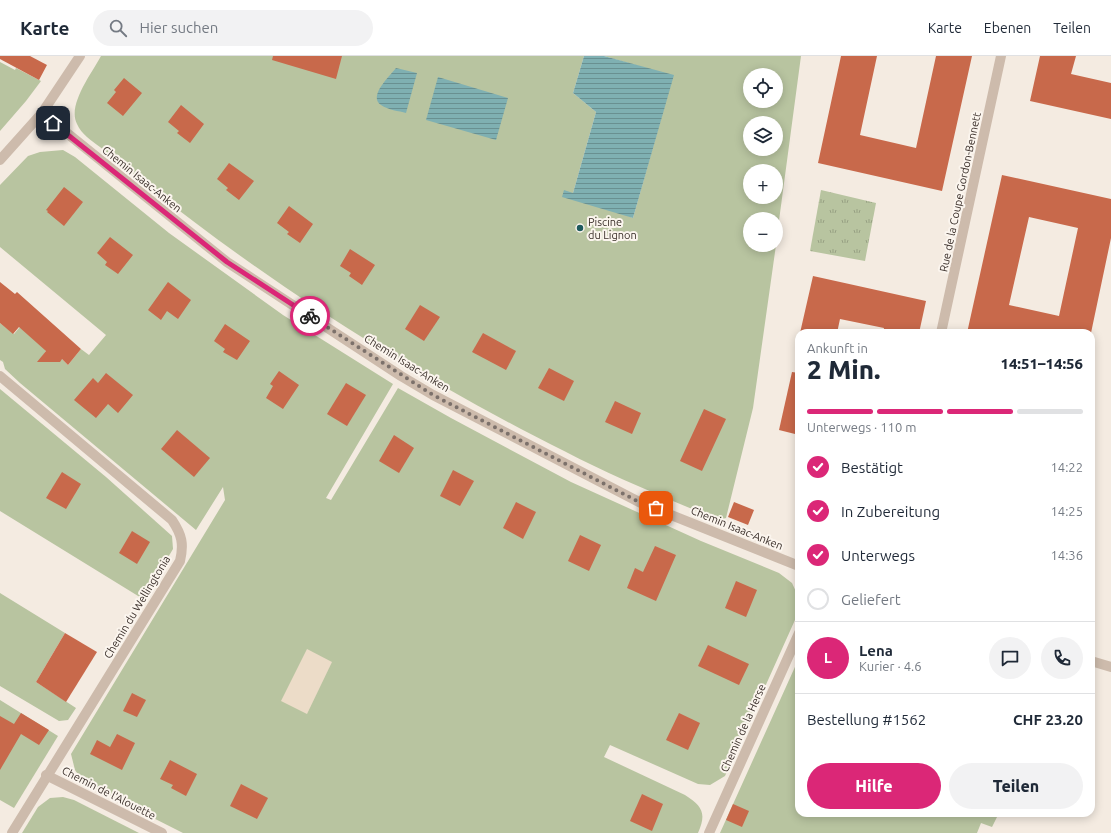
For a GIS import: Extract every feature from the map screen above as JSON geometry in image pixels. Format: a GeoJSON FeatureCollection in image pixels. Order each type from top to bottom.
{"type":"FeatureCollection","features":[{"type":"Feature","properties":{"kind":"street"},"geometry":{"type":"LineString","coordinates":[[0,160],[42,114],[80,56]]}},
{"type":"Feature","properties":{"kind":"street","name":"Rue de la Coupe Gordon-Bennett"},"geometry":{"type":"LineString","coordinates":[[942,329],[1001,56]]}},
{"type":"Feature","properties":{"kind":"street","name":"Chemin Isaac-Anken"},"geometry":{"type":"LineString","coordinates":[[42,114],[227,262],[427,392],[641,503],[795,564]]}},
{"type":"Feature","properties":{"kind":"street","name":"Chemin du Wellingtonia"},"geometry":{"type":"LineString","coordinates":[[0,376],[172,520],[178,530],[182,541],[183,550],[180,561],[46,775],[12,833]]}},
{"type":"Feature","properties":{"kind":"street","name":"Chemin de la Herse"},"geometry":{"type":"LineString","coordinates":[[709,833],[795,642]]}},
{"type":"Feature","properties":{"kind":"street"},"geometry":{"type":"LineString","coordinates":[[1095,662],[1111,667]]}},
{"type":"Feature","properties":{"kind":"street","name":"Chemin de l'Alouette"},"geometry":{"type":"LineString","coordinates":[[46,775],[162,833]]}},
{"type":"Feature","properties":{"kind":"green space"},"geometry":{"type":"Polygon","coordinates":[[[101,56],[584,56],[573,93],[596,112],[573,193],[633,218],[673,76],[604,56],[801,56],[783,191],[783,164],[743,164],[743,204],[781,204],[780,212],[743,212],[743,252],[775,252],[753,408],[726,518],[719,520],[648,490],[594,466],[521,429],[424,375],[329,317],[283,286],[193,221],[90,140],[81,131],[77,124],[75,108],[87,80],[101,56]]]}},
{"type":"Feature","properties":{"kind":"green space"},"geometry":{"type":"Polygon","coordinates":[[[0,62],[15,70],[16,68],[41,81],[0,131],[0,62]]]}},
{"type":"Feature","properties":{"kind":"green space"},"geometry":{"type":"Polygon","coordinates":[[[63,150],[75,157],[169,233],[283,315],[393,384],[326,498],[331,500],[398,388],[571,482],[701,541],[779,573],[792,583],[795,590],[795,620],[725,776],[710,785],[698,784],[610,745],[604,757],[691,799],[699,807],[702,815],[701,826],[698,833],[183,833],[84,783],[75,770],[71,754],[225,500],[223,487],[196,530],[20,383],[5,369],[3,362],[0,360],[0,323],[14,334],[30,315],[46,351],[41,358],[46,362],[50,362],[54,357],[62,359],[68,365],[81,349],[89,355],[106,335],[0,247],[0,185],[28,156],[40,152],[63,150]]]}},
{"type":"Feature","properties":{"kind":"green space"},"geometry":{"type":"Polygon","coordinates":[[[821,190],[876,203],[865,261],[810,251],[821,190]]]}},
{"type":"Feature","properties":{"kind":"green space"},"geometry":{"type":"Polygon","coordinates":[[[0,389],[106,477],[172,536],[173,549],[143,599],[0,511],[0,389]]]}},
{"type":"Feature","properties":{"kind":"green space"},"geometry":{"type":"Polygon","coordinates":[[[0,593],[65,633],[36,682],[76,708],[68,720],[59,721],[0,686],[0,593]]]}},
{"type":"Feature","properties":{"kind":"green space"},"geometry":{"type":"Polygon","coordinates":[[[795,667],[795,817],[997,817],[992,827],[981,823],[977,833],[720,833],[795,667]]]}},
{"type":"Feature","properties":{"kind":"green space"},"geometry":{"type":"Polygon","coordinates":[[[0,700],[58,736],[14,808],[0,800],[0,700]]]}},
{"type":"Feature","properties":{"kind":"green space"},"geometry":{"type":"Polygon","coordinates":[[[63,797],[74,800],[139,833],[22,833],[38,807],[50,798],[63,797]]]}},
{"type":"Feature","properties":{"kind":"shaded area"},"geometry":{"type":"Polygon","coordinates":[[[307,649],[332,662],[307,714],[281,701],[307,649]]]}},
{"type":"Feature","properties":{"kind":"water"},"geometry":{"type":"Polygon","coordinates":[[[584,56],[604,56],[674,75],[633,218],[562,197],[564,190],[573,193],[596,112],[573,93],[584,56]]]}},
{"type":"Feature","properties":{"kind":"water"},"geometry":{"type":"Polygon","coordinates":[[[396,68],[417,73],[406,113],[381,105],[377,97],[381,86],[396,68]]]}},
{"type":"Feature","properties":{"kind":"water"},"geometry":{"type":"Polygon","coordinates":[[[438,77],[508,98],[496,140],[426,120],[438,77]]]}},
{"type":"Feature","properties":{"kind":"building"},"geometry":{"type":"Polygon","coordinates":[[[0,56],[30,56],[47,65],[39,80],[0,59],[0,56]]]}},
{"type":"Feature","properties":{"kind":"building"},"geometry":{"type":"Polygon","coordinates":[[[273,56],[342,56],[336,79],[272,60],[273,56]]]}},
{"type":"Feature","properties":{"kind":"building"},"geometry":{"type":"Polygon","coordinates":[[[841,56],[877,56],[860,135],[916,148],[936,56],[972,56],[942,191],[818,163],[841,56]]]}},
{"type":"Feature","properties":{"kind":"building"},"geometry":{"type":"Polygon","coordinates":[[[1040,56],[1076,56],[1071,74],[1111,83],[1111,119],[1030,101],[1040,56]]]}},
{"type":"Feature","properties":{"kind":"building"},"geometry":{"type":"Polygon","coordinates":[[[124,78],[142,93],[123,116],[107,103],[116,92],[114,90],[124,78]]]}},
{"type":"Feature","properties":{"kind":"building"},"geometry":{"type":"Polygon","coordinates":[[[181,105],[204,124],[190,143],[177,133],[179,131],[168,122],[181,105]]]}},
{"type":"Feature","properties":{"kind":"building"},"geometry":{"type":"Polygon","coordinates":[[[229,163],[254,181],[239,200],[226,190],[228,188],[217,179],[229,163]]]}},
{"type":"Feature","properties":{"kind":"building"},"geometry":{"type":"Polygon","coordinates":[[[1002,175],[1111,199],[1111,238],[1092,329],[968,329],[1002,175]],[[1029,217],[1009,305],[1059,316],[1078,228],[1029,217]]]}},
{"type":"Feature","properties":{"kind":"building"},"geometry":{"type":"Polygon","coordinates":[[[64,187],[83,202],[64,226],[46,210],[64,187]]]}},
{"type":"Feature","properties":{"kind":"building"},"geometry":{"type":"Polygon","coordinates":[[[289,206],[313,224],[300,243],[287,234],[289,232],[277,223],[289,206]]]}},
{"type":"Feature","properties":{"kind":"building"},"geometry":{"type":"Polygon","coordinates":[[[110,237],[133,255],[118,274],[105,265],[107,262],[97,253],[110,237]]]}},
{"type":"Feature","properties":{"kind":"building"},"geometry":{"type":"Polygon","coordinates":[[[350,249],[375,265],[362,285],[349,276],[351,273],[340,266],[350,249]]]}},
{"type":"Feature","properties":{"kind":"building"},"geometry":{"type":"Polygon","coordinates":[[[813,276],[926,301],[920,329],[884,329],[840,319],[838,329],[801,329],[813,276]]]}},
{"type":"Feature","properties":{"kind":"building"},"geometry":{"type":"Polygon","coordinates":[[[0,282],[15,294],[17,292],[81,349],[68,365],[62,359],[60,362],[37,362],[46,351],[19,327],[13,334],[0,323],[0,282]]]}},
{"type":"Feature","properties":{"kind":"building"},"geometry":{"type":"Polygon","coordinates":[[[168,282],[191,300],[178,319],[167,311],[161,320],[148,310],[168,282]]]}},
{"type":"Feature","properties":{"kind":"building"},"geometry":{"type":"Polygon","coordinates":[[[420,305],[440,317],[424,341],[405,329],[420,305]]]}},
{"type":"Feature","properties":{"kind":"building"},"geometry":{"type":"Polygon","coordinates":[[[225,324],[250,341],[237,360],[223,352],[225,349],[214,341],[225,324]]]}},
{"type":"Feature","properties":{"kind":"building"},"geometry":{"type":"Polygon","coordinates":[[[483,333],[516,351],[506,370],[472,352],[483,333]]]}},
{"type":"Feature","properties":{"kind":"building"},"geometry":{"type":"Polygon","coordinates":[[[549,368],[574,381],[564,401],[538,388],[549,368]]]}},
{"type":"Feature","properties":{"kind":"building"},"geometry":{"type":"Polygon","coordinates":[[[279,371],[299,385],[283,409],[266,398],[273,386],[270,384],[279,371]]]}},
{"type":"Feature","properties":{"kind":"building"},"geometry":{"type":"Polygon","coordinates":[[[792,372],[795,372],[795,434],[779,430],[792,372]]]}},
{"type":"Feature","properties":{"kind":"building"},"geometry":{"type":"Polygon","coordinates":[[[106,373],[133,395],[118,413],[108,404],[96,418],[74,400],[93,378],[98,383],[106,373]]]}},
{"type":"Feature","properties":{"kind":"building"},"geometry":{"type":"Polygon","coordinates":[[[346,383],[366,395],[347,426],[327,414],[346,383]]]}},
{"type":"Feature","properties":{"kind":"building"},"geometry":{"type":"Polygon","coordinates":[[[615,401],[641,413],[632,434],[605,422],[615,401]]]}},
{"type":"Feature","properties":{"kind":"building"},"geometry":{"type":"Polygon","coordinates":[[[704,409],[726,419],[702,471],[680,461],[704,409]]]}},
{"type":"Feature","properties":{"kind":"building"},"geometry":{"type":"Polygon","coordinates":[[[177,430],[210,458],[194,477],[161,449],[177,430]]]}},
{"type":"Feature","properties":{"kind":"building"},"geometry":{"type":"Polygon","coordinates":[[[394,435],[414,448],[399,473],[379,461],[394,435]]]}},
{"type":"Feature","properties":{"kind":"building"},"geometry":{"type":"Polygon","coordinates":[[[453,470],[474,481],[460,506],[440,496],[453,470]]]}},
{"type":"Feature","properties":{"kind":"building"},"geometry":{"type":"Polygon","coordinates":[[[62,472],[81,484],[66,509],[46,498],[62,472]]]}},
{"type":"Feature","properties":{"kind":"building"},"geometry":{"type":"Polygon","coordinates":[[[516,502],[536,512],[523,539],[503,528],[516,502]]]}},
{"type":"Feature","properties":{"kind":"building"},"geometry":{"type":"Polygon","coordinates":[[[734,502],[754,510],[748,525],[728,517],[734,502]]]}},
{"type":"Feature","properties":{"kind":"building"},"geometry":{"type":"Polygon","coordinates":[[[132,531],[150,542],[137,564],[119,553],[132,531]]]}},
{"type":"Feature","properties":{"kind":"building"},"geometry":{"type":"Polygon","coordinates":[[[580,535],[601,545],[589,571],[568,561],[580,535]]]}},
{"type":"Feature","properties":{"kind":"building"},"geometry":{"type":"Polygon","coordinates":[[[655,546],[676,555],[656,601],[627,588],[635,568],[643,572],[655,546]]]}},
{"type":"Feature","properties":{"kind":"building"},"geometry":{"type":"Polygon","coordinates":[[[736,581],[757,590],[746,617],[725,608],[736,581]]]}},
{"type":"Feature","properties":{"kind":"building"},"geometry":{"type":"Polygon","coordinates":[[[65,633],[97,652],[66,702],[36,682],[65,633]]]}},
{"type":"Feature","properties":{"kind":"building"},"geometry":{"type":"Polygon","coordinates":[[[708,645],[749,664],[739,685],[698,666],[708,645]]]}},
{"type":"Feature","properties":{"kind":"building"},"geometry":{"type":"Polygon","coordinates":[[[132,693],[146,700],[137,717],[123,711],[132,693]]]}},
{"type":"Feature","properties":{"kind":"building"},"geometry":{"type":"Polygon","coordinates":[[[21,713],[49,730],[39,745],[21,734],[0,770],[0,716],[14,724],[21,713]]]}},
{"type":"Feature","properties":{"kind":"building"},"geometry":{"type":"Polygon","coordinates":[[[679,713],[700,723],[688,750],[666,740],[679,713]]]}},
{"type":"Feature","properties":{"kind":"building"},"geometry":{"type":"Polygon","coordinates":[[[117,734],[135,743],[122,770],[90,754],[97,740],[110,747],[117,734]]]}},
{"type":"Feature","properties":{"kind":"building"},"geometry":{"type":"Polygon","coordinates":[[[170,760],[197,774],[186,796],[171,788],[173,785],[160,779],[170,760]]]}},
{"type":"Feature","properties":{"kind":"building"},"geometry":{"type":"Polygon","coordinates":[[[241,784],[268,798],[257,819],[230,806],[241,784]]]}},
{"type":"Feature","properties":{"kind":"building"},"geometry":{"type":"Polygon","coordinates":[[[642,794],[663,804],[652,831],[630,821],[642,794]]]}},
{"type":"Feature","properties":{"kind":"building"},"geometry":{"type":"Polygon","coordinates":[[[733,804],[749,811],[742,827],[726,820],[733,804]]]}},
{"type":"Feature","properties":{"kind":"way so far"},"geometry":{"type":"LineString","coordinates":[[310,316],[401,376],[433,395],[641,503],[656,508]]}},
{"type":"Feature","properties":{"kind":"place","name":"Piscine du Lignon"},"geometry":{"type":"Point","coordinates":[580,228]}},
{"type":"Feature","properties":{"kind":"route"},"geometry":{"type":"LineString","coordinates":[[53,123],[227,262],[310,316]]}}]}
